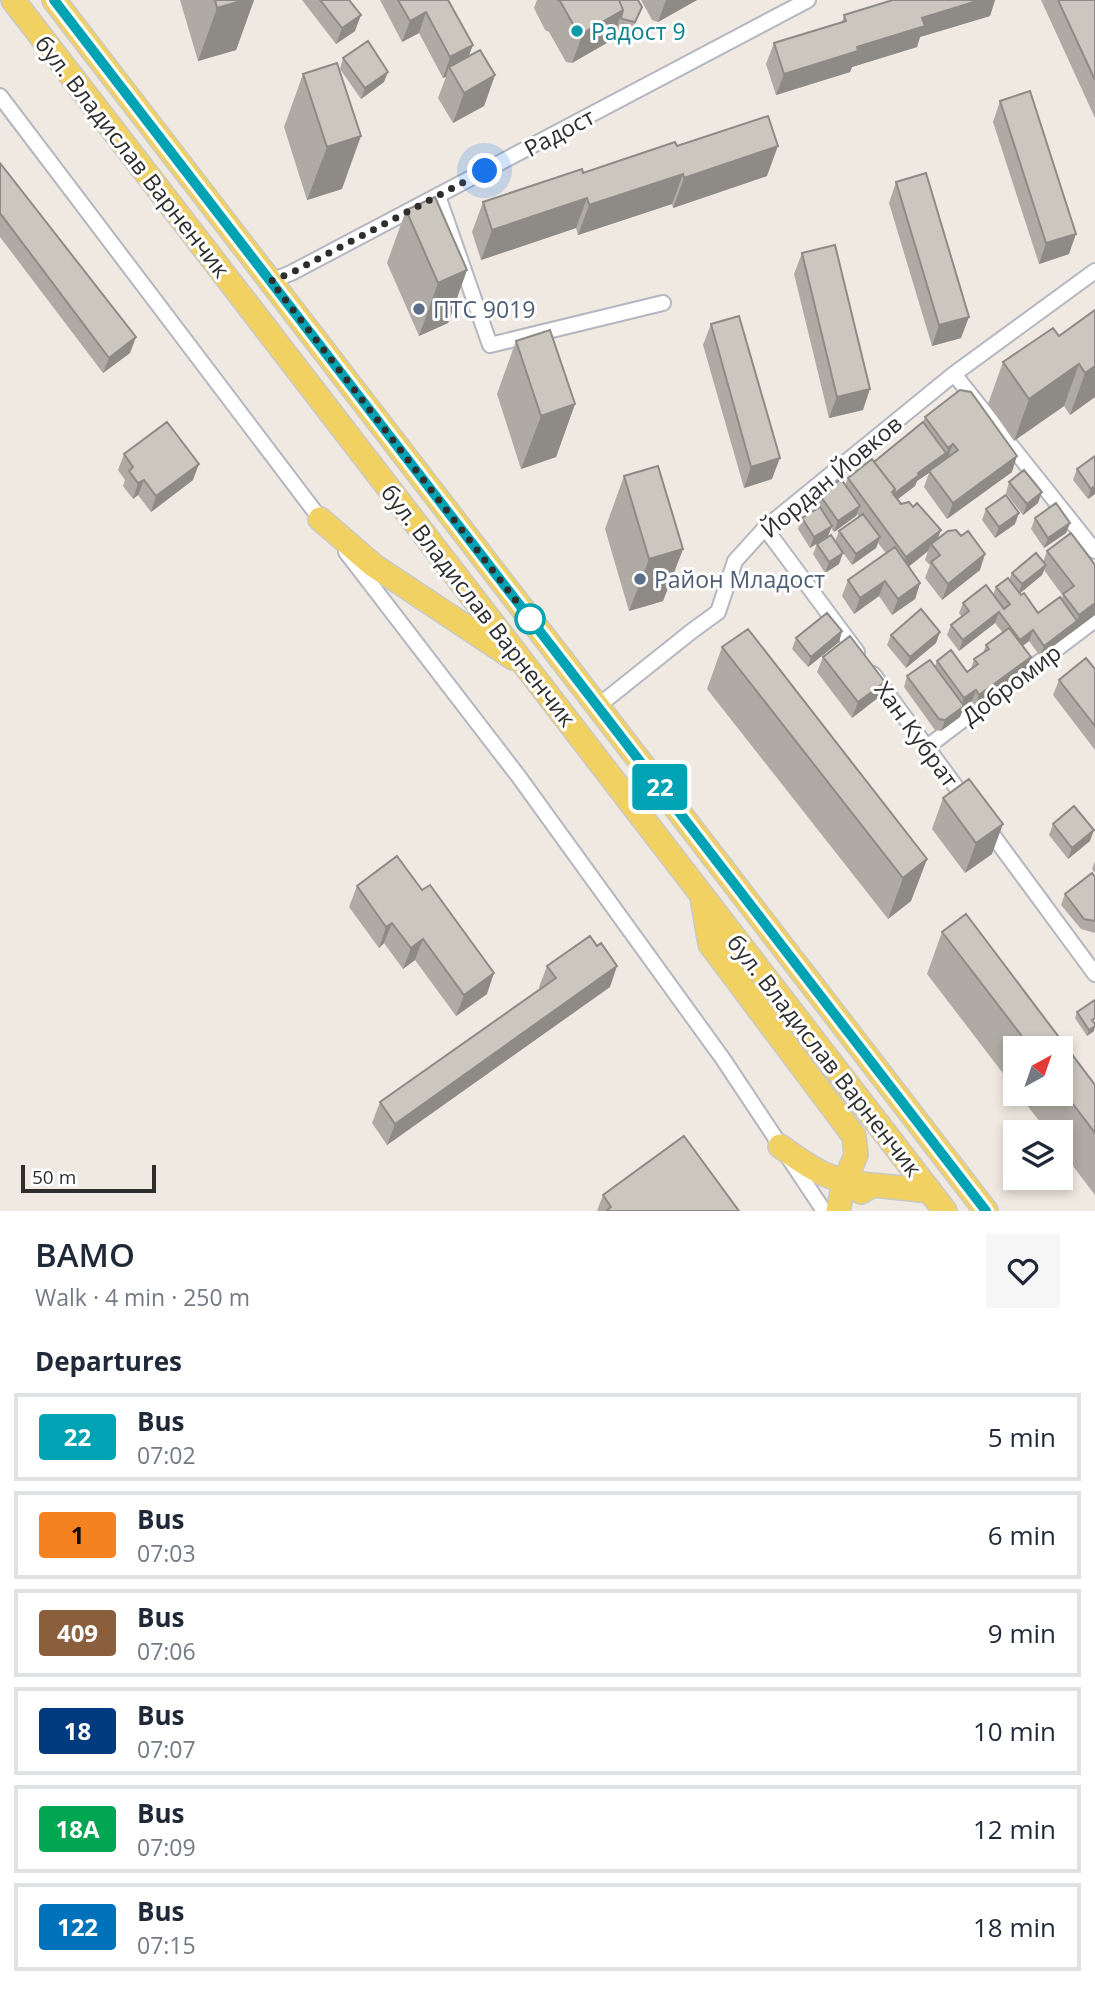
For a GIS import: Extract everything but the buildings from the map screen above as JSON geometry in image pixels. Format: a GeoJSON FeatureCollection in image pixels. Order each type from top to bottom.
{"type":"FeatureCollection","features":[{"type":"Feature","properties":{"kind":"main road","name":"бул. Владислав Варненчик"},"geometry":{"type":"LineString","coordinates":[[13,0],[945,1211]]}},
{"type":"Feature","properties":{"kind":"main road","name":"бул. Владислав Варненчик"},"geometry":{"type":"LineString","coordinates":[[54,0],[986,1211]]}},
{"type":"Feature","properties":{"kind":"main road"},"geometry":{"type":"LineString","coordinates":[[320,519],[373,565],[525,666]]}},
{"type":"Feature","properties":{"kind":"main road"},"geometry":{"type":"LineString","coordinates":[[701,894],[710,944],[854,1136],[856,1154],[844,1183],[838,1211]]}},
{"type":"Feature","properties":{"kind":"main road"},"geometry":{"type":"LineString","coordinates":[[780,1146],[813,1168],[844,1183],[930,1191]]}},
{"type":"Feature","properties":{"kind":"main road"},"geometry":{"type":"LineString","coordinates":[[853,1211],[861,1192],[873,1185]]}},
{"type":"Feature","properties":{"kind":"street","name":"Радост"},"geometry":{"type":"LineString","coordinates":[[271,281],[291,273],[808,0]]}},
{"type":"Feature","properties":{"kind":"street"},"geometry":{"type":"LineString","coordinates":[[0,96],[320,519],[519,776],[723,1059],[824,1211]]}},
{"type":"Feature","properties":{"kind":"street"},"geometry":{"type":"LineString","coordinates":[[438,196],[491,345],[663,303]]}},
{"type":"Feature","properties":{"kind":"street","name":"Йордан Йовков"},"geometry":{"type":"LineString","coordinates":[[597,706],[719,612],[735,561],[765,527],[954,374],[1093,277]]}},
{"type":"Feature","properties":{"kind":"street"},"geometry":{"type":"LineString","coordinates":[[954,374],[1095,551]]}},
{"type":"Feature","properties":{"kind":"street","name":"Хан Кубрат"},"geometry":{"type":"LineString","coordinates":[[765,527],[927,747],[1089,955],[1095,974]]}},
{"type":"Feature","properties":{"kind":"street","name":"Добромир"},"geometry":{"type":"LineString","coordinates":[[927,747],[1095,620]]}},
{"type":"Feature","properties":{"kind":"bus line","name":"22"},"geometry":{"type":"LineString","coordinates":[[54,0],[986,1211]]}},
{"type":"Feature","properties":{"kind":"place","name":"Радост 9"},"geometry":{"type":"Point","coordinates":[577,31]}},
{"type":"Feature","properties":{"kind":"place","name":"ПТС 9019"},"geometry":{"type":"Point","coordinates":[419,309]}},
{"type":"Feature","properties":{"kind":"place","name":"Район Младост"},"geometry":{"type":"Point","coordinates":[640,579]}},
{"type":"Feature","properties":{"kind":"route"},"geometry":{"type":"LineString","coordinates":[[485,171],[271,281],[530,619]]}}]}
